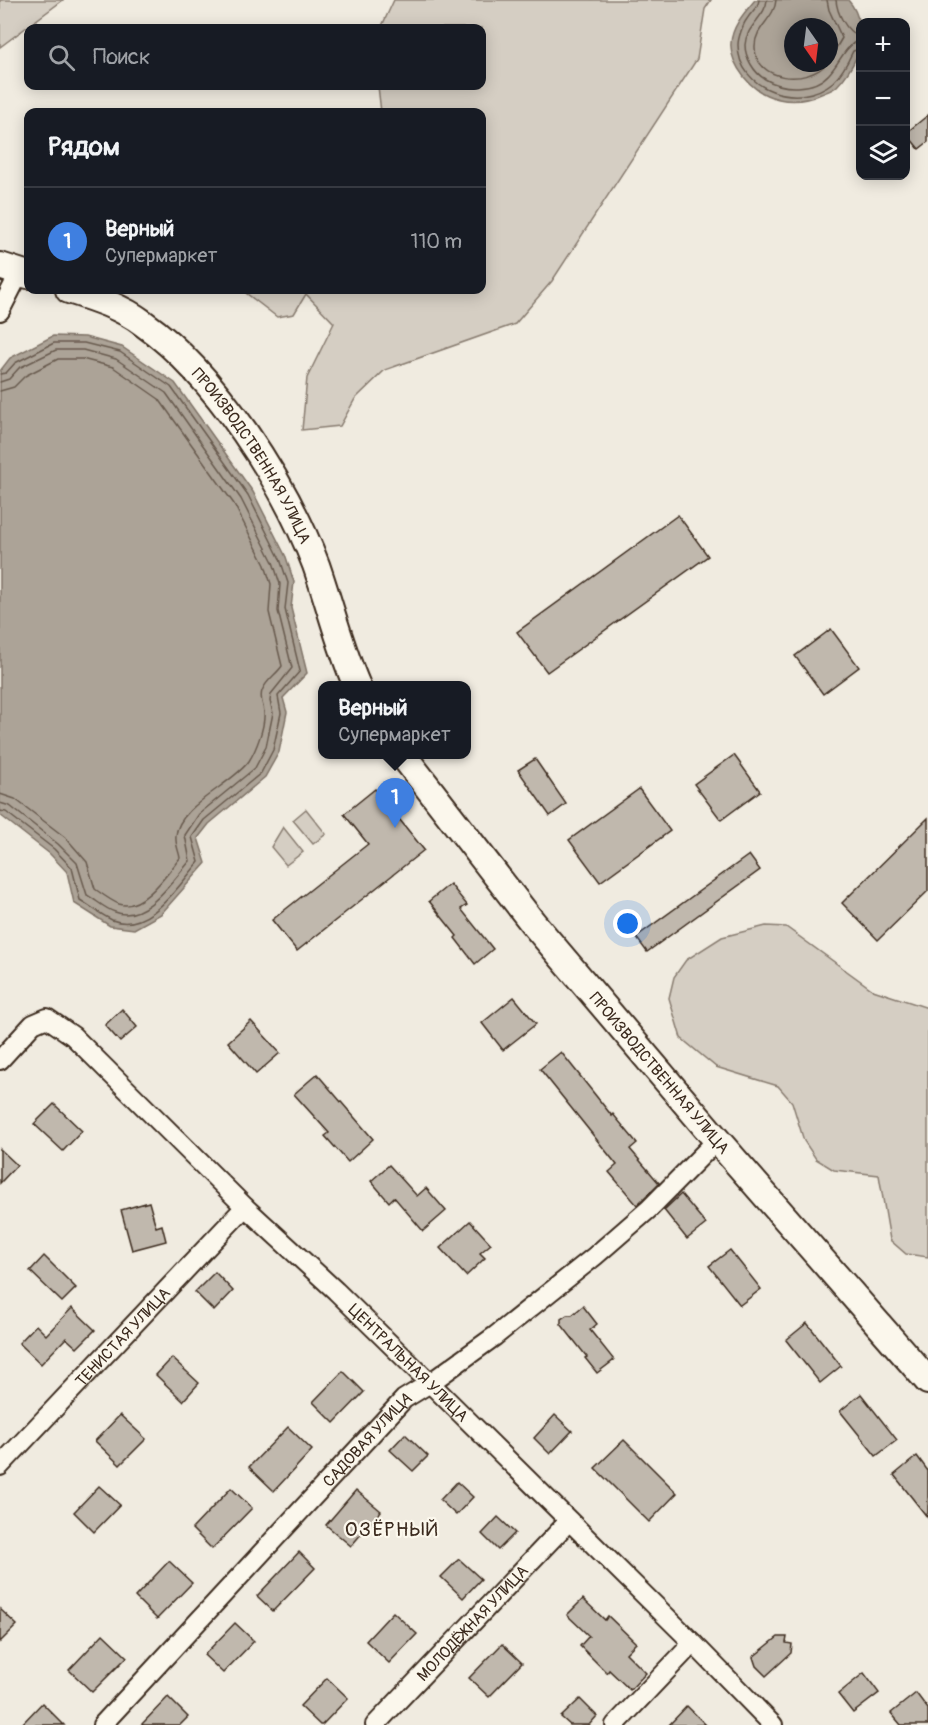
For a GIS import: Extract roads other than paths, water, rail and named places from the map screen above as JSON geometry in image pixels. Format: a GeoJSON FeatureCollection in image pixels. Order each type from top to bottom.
{"type":"FeatureCollection","features":[{"type":"Feature","properties":{"kind":"street"},"geometry":{"type":"LineString","coordinates":[[0,311],[16,271]]}},
{"type":"Feature","properties":{"kind":"street","name":"ПРОИЗВОДСТВЕННАЯ УЛИЦА"},"geometry":{"type":"LineString","coordinates":[[80,294],[142,321],[180,352],[237,420],[281,491],[299,528],[315,564],[355,681]]}},
{"type":"Feature","properties":{"kind":"street","name":"ПРОИЗВОДСТВЕННАЯ УЛИЦА"},"geometry":{"type":"LineString","coordinates":[[406,759],[533,923],[717,1140],[928,1381]]}},
{"type":"Feature","properties":{"kind":"street","name":"ЦЕНТРАЛЬНАЯ УЛИЦА"},"geometry":{"type":"LineString","coordinates":[[0,1060],[33,1024],[47,1018],[73,1035],[245,1207],[336,1291],[430,1383],[773,1725]]}},
{"type":"Feature","properties":{"kind":"street","name":"САДОВАЯ УЛИЦА"},"geometry":{"type":"LineString","coordinates":[[102,1725],[404,1399],[495,1336],[595,1256],[650,1209],[717,1140]]}},
{"type":"Feature","properties":{"kind":"street","name":"ТЕНИСТАЯ УЛИЦА"},"geometry":{"type":"LineString","coordinates":[[0,1466],[245,1207]]}},
{"type":"Feature","properties":{"kind":"street","name":"МОЛОДЁЖНАЯ УЛИЦА"},"geometry":{"type":"LineString","coordinates":[[375,1725],[569,1521]]}},
{"type":"Feature","properties":{"kind":"street"},"geometry":{"type":"LineString","coordinates":[[615,1725],[693,1643]]}},
{"type":"Feature","properties":{"kind":"water"},"geometry":{"type":"Polygon","coordinates":[[[755,0],[848,0],[858,18],[856,58],[849,72],[831,90],[800,100],[769,96],[751,85],[733,57],[732,37],[743,14],[755,0]]]}},
{"type":"Feature","properties":{"kind":"water"},"geometry":{"type":"Polygon","coordinates":[[[53,336],[85,337],[122,347],[175,383],[253,492],[286,557],[294,582],[291,608],[307,673],[283,698],[287,712],[279,752],[265,777],[209,824],[198,838],[206,863],[161,914],[134,929],[110,926],[74,903],[67,872],[50,854],[0,815],[0,371],[10,358],[53,336]]]}},
{"type":"Feature","properties":{"kind":"place","name":"Верный"},"geometry":{"type":"Point","coordinates":[395,828]}},
{"type":"Feature","properties":{"kind":"district","name":"ОЗЁРНЫЙ"},"geometry":{"type":"Point","coordinates":[392,1529]}}]}
